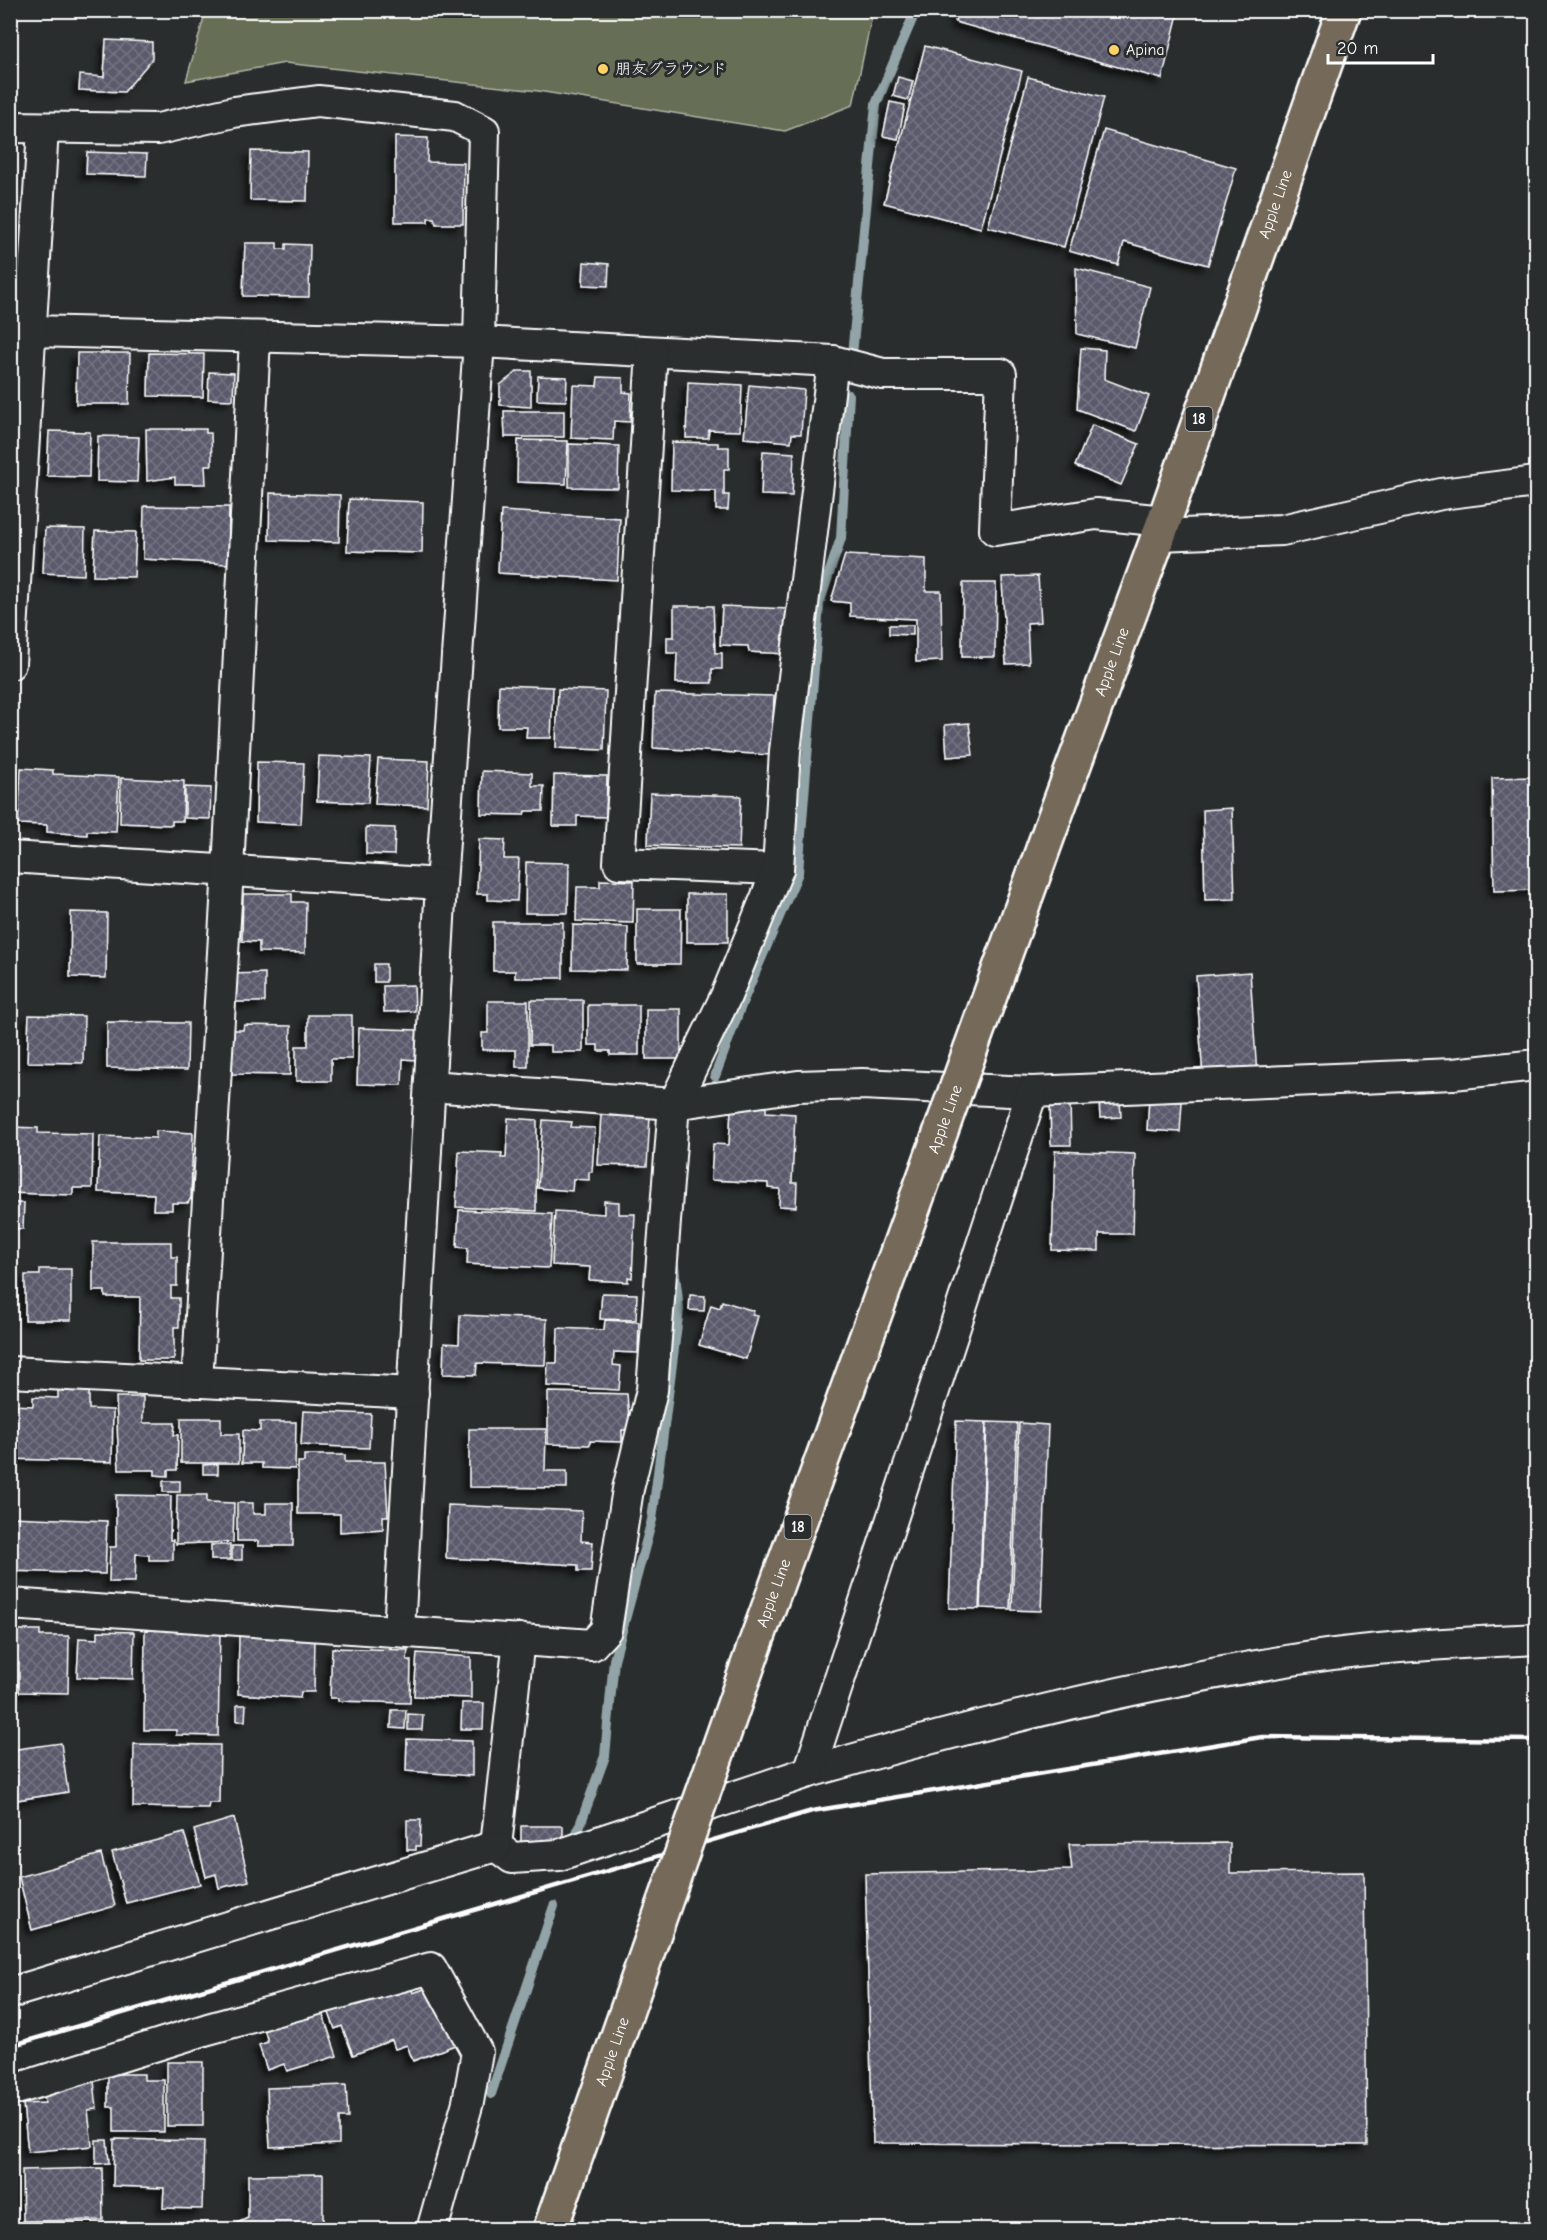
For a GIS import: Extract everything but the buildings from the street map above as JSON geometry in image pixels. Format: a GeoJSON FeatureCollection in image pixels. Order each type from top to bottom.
{"type":"FeatureCollection","features":[{"type":"Feature","properties":{"kind":"highway","name":"Apple Line"},"geometry":{"type":"LineString","coordinates":[[550,2229],[755,1645],[1161,528],[1344,10]]}},
{"type":"Feature","properties":{"kind":"street"},"geometry":{"type":"LineString","coordinates":[[10,127],[158,129],[234,112],[318,101],[455,116],[484,131],[478,342],[441,884],[399,1631]]}},
{"type":"Feature","properties":{"kind":"street"},"geometry":{"type":"LineString","coordinates":[[10,664],[43,129]]}},
{"type":"Feature","properties":{"kind":"street"},"geometry":{"type":"LineString","coordinates":[[31,331],[478,342],[833,362],[884,374],[1001,374],[995,530],[1096,514],[1161,528],[1282,530],[1441,494],[1536,482]]}},
{"type":"Feature","properties":{"kind":"street"},"geometry":{"type":"LineString","coordinates":[[197,1382],[228,870],[255,338]]}},
{"type":"Feature","properties":{"kind":"street"},"geometry":{"type":"LineString","coordinates":[[652,352],[619,863],[778,869]]}},
{"type":"Feature","properties":{"kind":"street"},"geometry":{"type":"LineString","coordinates":[[10,1604],[592,1645],[606,1630],[628,1490],[652,1390],[674,1104],[726,996],[778,869],[784,751],[833,362]]}},
{"type":"Feature","properties":{"kind":"street"},"geometry":{"type":"LineString","coordinates":[[10,857],[441,884]]}},
{"type":"Feature","properties":{"kind":"street"},"geometry":{"type":"LineString","coordinates":[[430,1086],[674,1104],[798,1086],[862,1084],[1032,1092],[1453,1074],[1536,1065]]}},
{"type":"Feature","properties":{"kind":"street"},"geometry":{"type":"LineString","coordinates":[[809,1772],[1032,1092]]}},
{"type":"Feature","properties":{"kind":"street"},"geometry":{"type":"LineString","coordinates":[[10,1372],[413,1393]]}},
{"type":"Feature","properties":{"kind":"street"},"geometry":{"type":"LineString","coordinates":[[496,1846],[512,1858],[559,1855],[809,1772],[911,1743],[1146,1686],[1306,1658],[1412,1646],[1536,1639]]}},
{"type":"Feature","properties":{"kind":"street"},"geometry":{"type":"LineString","coordinates":[[496,1846],[519,1640]]}},
{"type":"Feature","properties":{"kind":"street"},"geometry":{"type":"LineString","coordinates":[[10,1993],[496,1846]]}},
{"type":"Feature","properties":{"kind":"street"},"geometry":{"type":"LineString","coordinates":[[10,2091],[208,2029],[431,1968],[477,2052],[468,2102],[432,2229]]}},
{"type":"Feature","properties":{"kind":"green space","name":"朋友グラウンド"},"geometry":{"type":"Polygon","coordinates":[[[206,10],[873,11],[853,105],[785,131],[538,91],[285,63],[186,81],[206,10]]]}},
{"type":"Feature","properties":{"kind":"waterway"},"geometry":{"type":"LineString","coordinates":[[852,355],[876,104],[916,10]]}},
{"type":"Feature","properties":{"kind":"waterway"},"geometry":{"type":"LineString","coordinates":[[715,1076],[742,1003],[798,873],[819,604],[841,538],[849,395]]}},
{"type":"Feature","properties":{"kind":"waterway"},"geometry":{"type":"LineString","coordinates":[[572,1847],[605,1756],[614,1660],[652,1520],[679,1309],[674,1266]]}},
{"type":"Feature","properties":{"kind":"waterway"},"geometry":{"type":"LineString","coordinates":[[491,2094],[554,1906]]}},
{"type":"Feature","properties":{"kind":"railway"},"geometry":{"type":"LineString","coordinates":[[10,2046],[812,1811],[1262,1737],[1536,1740]]}},
{"type":"Feature","properties":{"kind":"place","name":"Apina"},"geometry":{"type":"Point","coordinates":[1114,50]}},
{"type":"Feature","properties":{"kind":"place","name":"朋友グラウンド"},"geometry":{"type":"Point","coordinates":[603,69]}}]}
